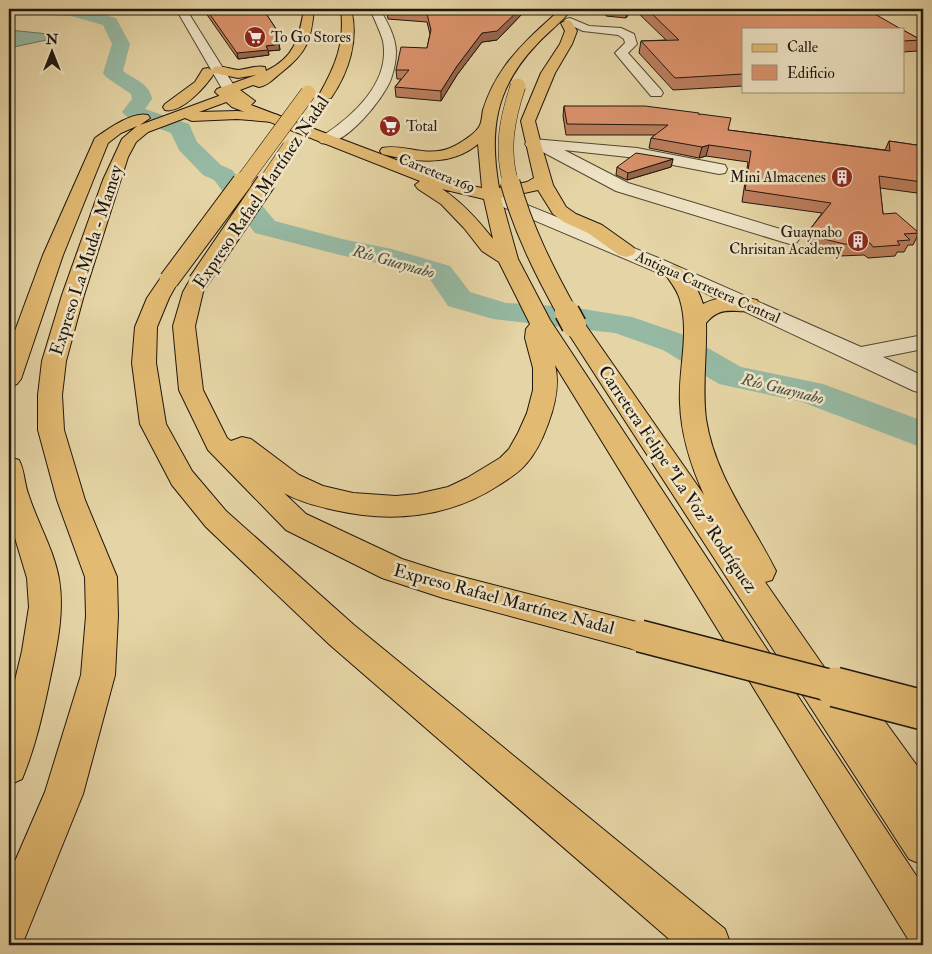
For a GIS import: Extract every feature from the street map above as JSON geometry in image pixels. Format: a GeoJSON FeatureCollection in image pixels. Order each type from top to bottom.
{"type":"FeatureCollection","features":[{"type":"Feature","properties":{"kind":"main road"},"geometry":{"type":"LineString","coordinates":[[217,94],[214,71],[238,74],[252,72],[299,51],[308,32],[309,9]]}},
{"type":"Feature","properties":{"kind":"main road","name":"Expreso Rafael Martínez Nadal"},"geometry":{"type":"LineString","coordinates":[[346,9],[348,16],[348,42],[343,61],[316,91],[183,281],[158,298],[146,327],[144,363],[153,424],[182,478],[216,519],[342,635],[709,945]]}},
{"type":"Feature","properties":{"kind":"main road"},"geometry":{"type":"LineString","coordinates":[[548,44],[568,18],[581,9]]}},
{"type":"Feature","properties":{"kind":"main road"},"geometry":{"type":"LineString","coordinates":[[568,18],[572,31],[548,73],[528,121],[533,144],[544,185],[560,210],[626,251]]}},
{"type":"Feature","properties":{"kind":"main road","name":"Carretera Felipe \"La Voz\" Rodríguez"},"geometry":{"type":"LineString","coordinates":[[568,18],[514,63],[497,91],[486,129],[486,159],[490,194],[508,258],[538,320],[923,924]]}},
{"type":"Feature","properties":{"kind":"main road","name":"Expreso La Muda - Mamey"},"geometry":{"type":"LineString","coordinates":[[9,924],[64,794],[98,676],[102,616],[101,577],[71,500],[51,430],[50,395],[54,361],[73,295],[120,157],[134,134],[165,115],[217,94],[268,80],[273,73],[299,51]]}},
{"type":"Feature","properties":{"kind":"main road","name":"Carretera Felipe \"La Voz\" Rodríguez"},"geometry":{"type":"LineString","coordinates":[[522,80],[510,102],[506,143],[511,183],[518,211],[534,254],[574,326],[923,845]]}},
{"type":"Feature","properties":{"kind":"main road","name":"Expreso Rafael Martínez Nadal"},"geometry":{"type":"LineString","coordinates":[[183,281],[316,91]]}},
{"type":"Feature","properties":{"kind":"main road","name":"Carretera 169"},"geometry":{"type":"LineString","coordinates":[[217,94],[332,136],[400,168],[452,187],[490,194]]}},
{"type":"Feature","properties":{"kind":"main road","name":"Carretera 169"},"geometry":{"type":"LineString","coordinates":[[217,94],[273,118],[382,150],[490,194]]}},
{"type":"Feature","properties":{"kind":"main road"},"geometry":{"type":"LineString","coordinates":[[165,115],[257,116],[273,118]]}},
{"type":"Feature","properties":{"kind":"main road","name":"Expreso La Muda - Mamey"},"geometry":{"type":"LineString","coordinates":[[9,379],[53,255],[101,141],[131,122],[165,115]]}},
{"type":"Feature","properties":{"kind":"main road"},"geometry":{"type":"LineString","coordinates":[[382,150],[422,156],[449,154],[465,147],[486,129]]}},
{"type":"Feature","properties":{"kind":"main road"},"geometry":{"type":"LineString","coordinates":[[400,168],[447,200],[471,224],[488,247],[508,258]]}},
{"type":"Feature","properties":{"kind":"main road"},"geometry":{"type":"LineString","coordinates":[[490,194],[520,190],[533,186],[542,180]]}},
{"type":"Feature","properties":{"kind":"main road"},"geometry":{"type":"LineString","coordinates":[[673,271],[691,300],[695,322],[692,375],[694,422],[707,472],[730,520],[770,587],[923,807]]}},
{"type":"Feature","properties":{"kind":"main road","name":"Expreso Rafael Martínez Nadal"},"geometry":{"type":"LineString","coordinates":[[183,281],[193,292],[184,326],[191,390],[217,443],[296,522],[344,547],[393,569],[443,585],[923,710]]}},
{"type":"Feature","properties":{"kind":"main road"},"geometry":{"type":"LineString","coordinates":[[695,322],[704,310],[717,305],[731,303],[749,305]]}},
{"type":"Feature","properties":{"kind":"main road"},"geometry":{"type":"LineString","coordinates":[[202,413],[277,475],[308,492],[349,504],[388,509],[430,503],[459,495],[480,485],[512,462],[521,453],[529,438],[544,399],[546,376],[542,358],[535,341],[538,320]]}},
{"type":"Feature","properties":{"kind":"main road"},"geometry":{"type":"LineString","coordinates":[[9,467],[14,495],[32,540],[43,578],[45,607],[39,651],[18,738],[9,766]]}},
{"type":"Feature","properties":{"kind":"street","name":"Carretera 169"},"geometry":{"type":"LineString","coordinates":[[181,9],[206,52],[214,71],[213,83],[217,94]]}},
{"type":"Feature","properties":{"kind":"street"},"geometry":{"type":"LineString","coordinates":[[332,136],[372,100],[383,82],[388,66],[389,43],[375,9]]}},
{"type":"Feature","properties":{"kind":"street"},"geometry":{"type":"LineString","coordinates":[[568,18],[592,30],[620,32],[630,37],[631,44],[621,53],[656,92]]}},
{"type":"Feature","properties":{"kind":"street"},"geometry":{"type":"LineString","coordinates":[[566,44],[592,30]]}},
{"type":"Feature","properties":{"kind":"street"},"geometry":{"type":"LineString","coordinates":[[528,121],[569,145]]}},
{"type":"Feature","properties":{"kind":"street"},"geometry":{"type":"LineString","coordinates":[[533,144],[569,145],[637,153],[719,169]]}},
{"type":"Feature","properties":{"kind":"street"},"geometry":{"type":"LineString","coordinates":[[533,144],[544,146],[622,186],[790,238]]}},
{"type":"Feature","properties":{"kind":"street","name":"Antigua Carretera Central"},"geometry":{"type":"LineString","coordinates":[[490,194],[673,271],[861,354],[923,385]]}},
{"type":"Feature","properties":{"kind":"street"},"geometry":{"type":"LineString","coordinates":[[861,354],[923,342]]}},
{"type":"Feature","properties":{"kind":"street"},"geometry":{"type":"LineString","coordinates":[[889,368],[923,356]]}},
{"type":"Feature","properties":{"kind":"shaded area"},"geometry":{"type":"Polygon","coordinates":[[[9,30],[58,35],[51,39],[9,48],[9,30]]]}},
{"type":"Feature","properties":{"kind":"building"},"geometry":{"type":"Polygon","coordinates":[[[206,9],[263,9],[278,32],[272,33],[279,44],[266,46],[268,50],[237,53],[206,9]]]}},
{"type":"Feature","properties":{"kind":"building"},"geometry":{"type":"Polygon","coordinates":[[[390,9],[520,9],[497,31],[482,33],[441,91],[395,87],[409,70],[396,70],[401,47],[427,48],[431,30],[427,14],[387,11],[390,9]]]}},
{"type":"Feature","properties":{"kind":"building"},"geometry":{"type":"Polygon","coordinates":[[[647,9],[866,9],[899,28],[742,28],[742,74],[675,78],[641,41],[679,40],[647,9]]]}},
{"type":"Feature","properties":{"kind":"building"},"geometry":{"type":"Polygon","coordinates":[[[904,31],[921,40],[904,41],[904,31]]]}},
{"type":"Feature","properties":{"kind":"building"},"geometry":{"type":"Polygon","coordinates":[[[564,106],[645,106],[731,118],[728,130],[890,151],[889,141],[923,146],[923,164],[918,164],[922,182],[879,176],[883,214],[896,213],[919,233],[904,234],[910,240],[897,241],[900,245],[873,247],[870,243],[844,244],[824,239],[811,228],[831,203],[745,190],[751,151],[709,145],[702,147],[651,138],[668,125],[567,124],[564,106]]]}},
{"type":"Feature","properties":{"kind":"building"},"geometry":{"type":"Polygon","coordinates":[[[636,153],[673,159],[628,173],[617,167],[636,153]]]}},
{"type":"Feature","properties":{"kind":"waterway","name":"Río Guaynabo"},"geometry":{"type":"LineString","coordinates":[[30,9],[72,11],[110,22],[121,44],[113,73],[141,92],[142,99],[133,112],[181,129],[187,145],[212,170],[223,175],[265,227],[340,247],[382,255],[440,272],[459,299],[504,312],[571,317],[621,324],[675,343],[731,376],[810,392],[923,435]]}},
{"type":"Feature","properties":{"kind":"place","name":"To Go Stores"},"geometry":{"type":"Point","coordinates":[255,37]}},
{"type":"Feature","properties":{"kind":"place","name":"Total"},"geometry":{"type":"Point","coordinates":[390,126]}},
{"type":"Feature","properties":{"kind":"place","name":"Mini Almacenes"},"geometry":{"type":"Point","coordinates":[842,177]}},
{"type":"Feature","properties":{"kind":"place","name":"Guaynabo Chrisitan Academy"},"geometry":{"type":"Point","coordinates":[858,241]}}]}
